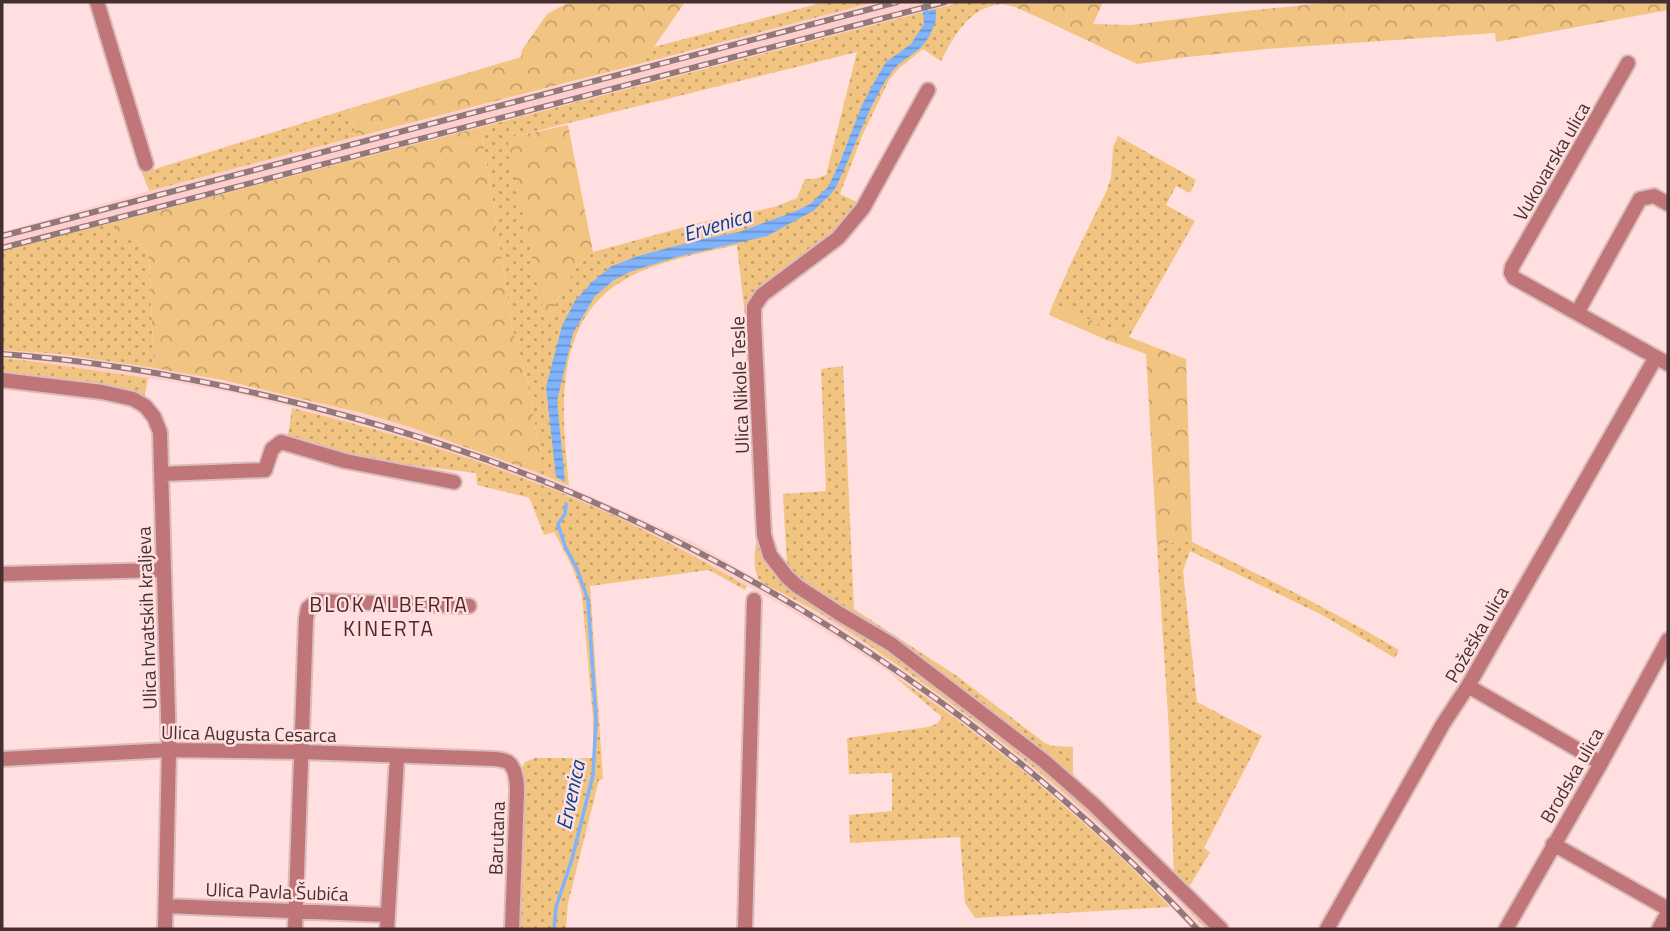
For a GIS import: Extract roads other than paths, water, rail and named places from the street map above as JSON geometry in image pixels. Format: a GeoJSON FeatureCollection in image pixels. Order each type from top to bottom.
{"type":"FeatureCollection","features":[{"type":"Feature","properties":{"kind":"street"},"geometry":{"type":"LineString","coordinates":[[97,2],[146,164]]}},
{"type":"Feature","properties":{"kind":"street","name":"Vukovarska ulica"},"geometry":{"type":"LineString","coordinates":[[1577,313],[1514,278],[1512,267],[1628,63]]}},
{"type":"Feature","properties":{"kind":"street","name":"Ulica Nikole Tesle"},"geometry":{"type":"LineString","coordinates":[[928,90],[863,208],[838,238],[762,295],[754,307],[764,535],[770,555],[797,586],[891,644],[1044,761],[1094,805],[1221,929]]}},
{"type":"Feature","properties":{"kind":"street"},"geometry":{"type":"LineString","coordinates":[[1662,360],[1577,313],[1640,199],[1654,196],[1668,204]]}},
{"type":"Feature","properties":{"kind":"street","name":"Požeška ulica"},"geometry":{"type":"LineString","coordinates":[[1327,929],[1443,724],[1662,360]]}},
{"type":"Feature","properties":{"kind":"street","name":"Ulica hrvatskih kraljeva"},"geometry":{"type":"LineString","coordinates":[[2,380],[102,392],[133,399],[145,406],[154,417],[160,432],[169,750],[165,929]]}},
{"type":"Feature","properties":{"kind":"street"},"geometry":{"type":"LineString","coordinates":[[162,474],[265,470],[272,449],[281,442],[345,461],[454,482]]}},
{"type":"Feature","properties":{"kind":"street"},"geometry":{"type":"LineString","coordinates":[[2,574],[163,570]]}},
{"type":"Feature","properties":{"kind":"street"},"geometry":{"type":"LineString","coordinates":[[745,929],[754,600]]}},
{"type":"Feature","properties":{"kind":"street"},"geometry":{"type":"LineString","coordinates":[[295,929],[308,608],[317,601],[469,606]]}},
{"type":"Feature","properties":{"kind":"street","name":"Brodska ulica"},"geometry":{"type":"LineString","coordinates":[[1506,929],[1668,640]]}},
{"type":"Feature","properties":{"kind":"street"},"geometry":{"type":"LineString","coordinates":[[1468,686],[1601,763]]}},
{"type":"Feature","properties":{"kind":"street","name":"Ulica Augusta Cesarca"},"geometry":{"type":"LineString","coordinates":[[2,760],[169,750],[496,759]]}},
{"type":"Feature","properties":{"kind":"street","name":"Ulica Pavla Šubića"},"geometry":{"type":"LineString","coordinates":[[166,906],[295,910],[387,922],[397,757]]}},
{"type":"Feature","properties":{"kind":"street","name":"Barutana"},"geometry":{"type":"LineString","coordinates":[[496,759],[508,762],[516,780],[512,929]]}},
{"type":"Feature","properties":{"kind":"street"},"geometry":{"type":"LineString","coordinates":[[1553,844],[1668,910],[1659,929]]}},
{"type":"Feature","properties":{"kind":"water"},"geometry":{"type":"Polygon","coordinates":[[[935,9],[935,22],[928,38],[891,73],[868,114],[836,187],[813,211],[767,236],[677,257],[632,271],[614,280],[595,296],[573,333],[557,401],[565,482],[556,477],[546,387],[562,326],[575,301],[592,282],[612,266],[638,256],[739,232],[810,204],[828,187],[862,105],[886,62],[911,44],[924,24],[923,12],[935,9]]]}},
{"type":"Feature","properties":{"kind":"waterway","name":"Ervenica"},"geometry":{"type":"LineString","coordinates":[[924,2],[927,13]]}},
{"type":"Feature","properties":{"kind":"waterway","name":"Ervenica"},"geometry":{"type":"LineString","coordinates":[[554,929],[556,907],[572,859],[593,775],[596,720],[588,600],[558,524],[565,514],[566,504]]}},
{"type":"Feature","properties":{"kind":"railway"},"geometry":{"type":"LineString","coordinates":[[2,236],[897,2]]}},
{"type":"Feature","properties":{"kind":"railway"},"geometry":{"type":"LineString","coordinates":[[2,248],[945,2]]}},
{"type":"Feature","properties":{"kind":"railway"},"geometry":{"type":"LineString","coordinates":[[2,354],[151,372],[224,386],[331,412],[432,441],[498,464],[563,489],[652,529],[738,573],[822,622],[904,676],[982,733],[1057,795],[1129,860],[1197,929]]}},
{"type":"Feature","properties":{"kind":"district","name":"BLOK ALBERTA KINERTA"},"geometry":{"type":"Point","coordinates":[389,616]}}]}
